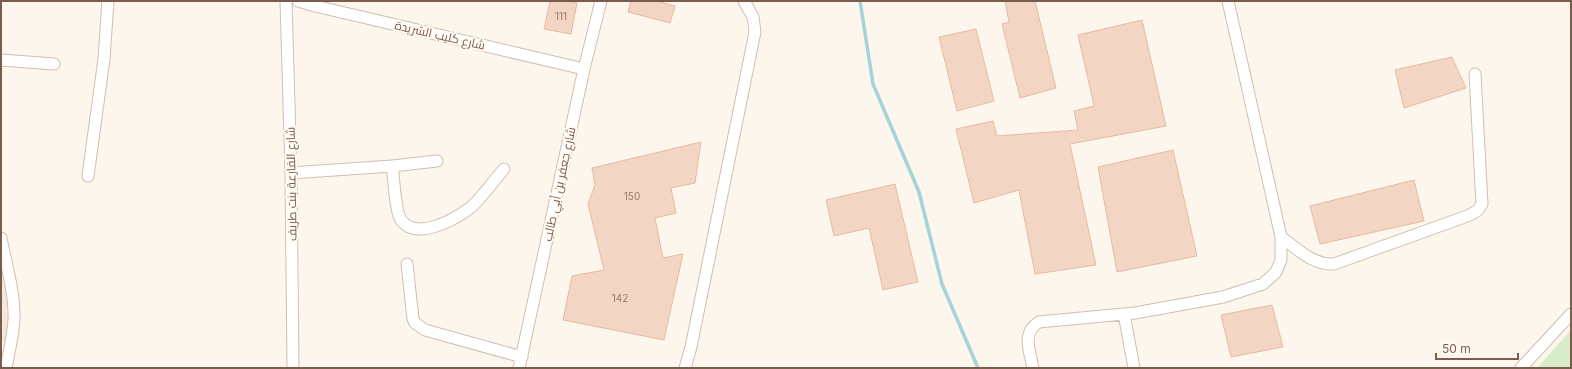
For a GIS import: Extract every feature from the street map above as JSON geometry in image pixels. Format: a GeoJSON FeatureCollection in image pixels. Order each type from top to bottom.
{"type":"FeatureCollection","features":[{"type":"Feature","properties":{"kind":"street"},"geometry":{"type":"LineString","coordinates":[[88,176],[104,59],[108,1]]}},
{"type":"Feature","properties":{"kind":"street","name":"شارع الفارعة بنت طريف"},"geometry":{"type":"LineString","coordinates":[[286,1],[291,173],[293,368]]}},
{"type":"Feature","properties":{"kind":"street","name":"شارع كليب الشريدة"},"geometry":{"type":"LineString","coordinates":[[298,1],[584,69]]}},
{"type":"Feature","properties":{"kind":"street","name":"شارع جعفر بن أبي طالب"},"geometry":{"type":"LineString","coordinates":[[519,368],[584,69],[601,1]]}},
{"type":"Feature","properties":{"kind":"street"},"geometry":{"type":"LineString","coordinates":[[685,368],[691,347],[755,32],[753,17],[744,1]]}},
{"type":"Feature","properties":{"kind":"street"},"geometry":{"type":"LineString","coordinates":[[1033,368],[1027,338],[1029,330],[1039,322],[1136,313],[1223,297],[1263,284],[1276,272],[1281,260],[1281,237],[1228,1]]}},
{"type":"Feature","properties":{"kind":"street"},"geometry":{"type":"LineString","coordinates":[[1,60],[54,64]]}},
{"type":"Feature","properties":{"kind":"street"},"geometry":{"type":"LineString","coordinates":[[1281,237],[1315,262],[1334,264],[1470,215],[1478,210],[1482,204],[1475,74]]}},
{"type":"Feature","properties":{"kind":"street"},"geometry":{"type":"LineString","coordinates":[[291,173],[392,166],[437,161]]}},
{"type":"Feature","properties":{"kind":"street"},"geometry":{"type":"LineString","coordinates":[[392,166],[397,211],[400,220],[407,227],[414,230],[435,227],[455,218],[471,207],[504,169]]}},
{"type":"Feature","properties":{"kind":"street"},"geometry":{"type":"LineString","coordinates":[[1,238],[3,260],[12,295],[14,319],[6,368]]}},
{"type":"Feature","properties":{"kind":"street"},"geometry":{"type":"LineString","coordinates":[[407,264],[413,319],[415,323],[425,330],[522,357]]}},
{"type":"Feature","properties":{"kind":"street"},"geometry":{"type":"LineString","coordinates":[[1124,314],[1134,368]]}},
{"type":"Feature","properties":{"kind":"street"},"geometry":{"type":"LineString","coordinates":[[1521,368],[1571,314]]}},
{"type":"Feature","properties":{"kind":"shaded area"},"geometry":{"type":"Polygon","coordinates":[[[1,238],[14,337],[1,343],[1,238]]]}},
{"type":"Feature","properties":{"kind":"green space"},"geometry":{"type":"Polygon","coordinates":[[[1571,330],[1571,368],[1537,368],[1571,330]]]}},
{"type":"Feature","properties":{"kind":"building"},"geometry":{"type":"Polygon","coordinates":[[[550,1],[569,1],[577,3],[571,34],[544,29],[550,1]]]}},
{"type":"Feature","properties":{"kind":"building"},"geometry":{"type":"Polygon","coordinates":[[[631,1],[657,1],[675,6],[670,23],[628,12],[631,1]]]}},
{"type":"Feature","properties":{"kind":"building"},"geometry":{"type":"Polygon","coordinates":[[[1005,1],[1035,1],[1056,88],[1020,98],[1002,24],[1009,22],[1005,1]]]}},
{"type":"Feature","properties":{"kind":"building"},"geometry":{"type":"Polygon","coordinates":[[[1142,20],[1166,126],[1070,144],[1096,265],[1035,274],[1019,190],[974,203],[956,129],[993,121],[997,136],[1078,130],[1074,111],[1094,106],[1078,35],[1142,20]]]}},
{"type":"Feature","properties":{"kind":"building"},"geometry":{"type":"Polygon","coordinates":[[[976,29],[994,101],[957,111],[939,37],[976,29]]]}},
{"type":"Feature","properties":{"kind":"building"},"geometry":{"type":"Polygon","coordinates":[[[1452,57],[1466,88],[1404,108],[1395,70],[1452,57]]]}},
{"type":"Feature","properties":{"kind":"building"},"geometry":{"type":"Polygon","coordinates":[[[701,142],[695,183],[671,188],[676,213],[655,218],[663,258],[683,254],[664,340],[563,320],[572,276],[604,270],[588,204],[595,185],[592,168],[701,142]]]}},
{"type":"Feature","properties":{"kind":"building"},"geometry":{"type":"Polygon","coordinates":[[[1173,150],[1197,256],[1117,272],[1098,167],[1173,150]]]}},
{"type":"Feature","properties":{"kind":"building"},"geometry":{"type":"Polygon","coordinates":[[[1414,180],[1424,221],[1320,244],[1310,206],[1414,180]]]}},
{"type":"Feature","properties":{"kind":"building"},"geometry":{"type":"Polygon","coordinates":[[[895,184],[918,282],[883,290],[869,228],[834,236],[826,200],[895,184]]]}},
{"type":"Feature","properties":{"kind":"building"},"geometry":{"type":"Polygon","coordinates":[[[1272,305],[1283,347],[1231,357],[1221,315],[1272,305]]]}},
{"type":"Feature","properties":{"kind":"waterway"},"geometry":{"type":"LineString","coordinates":[[860,1],[873,84],[919,192],[942,284],[978,368]]}}]}
